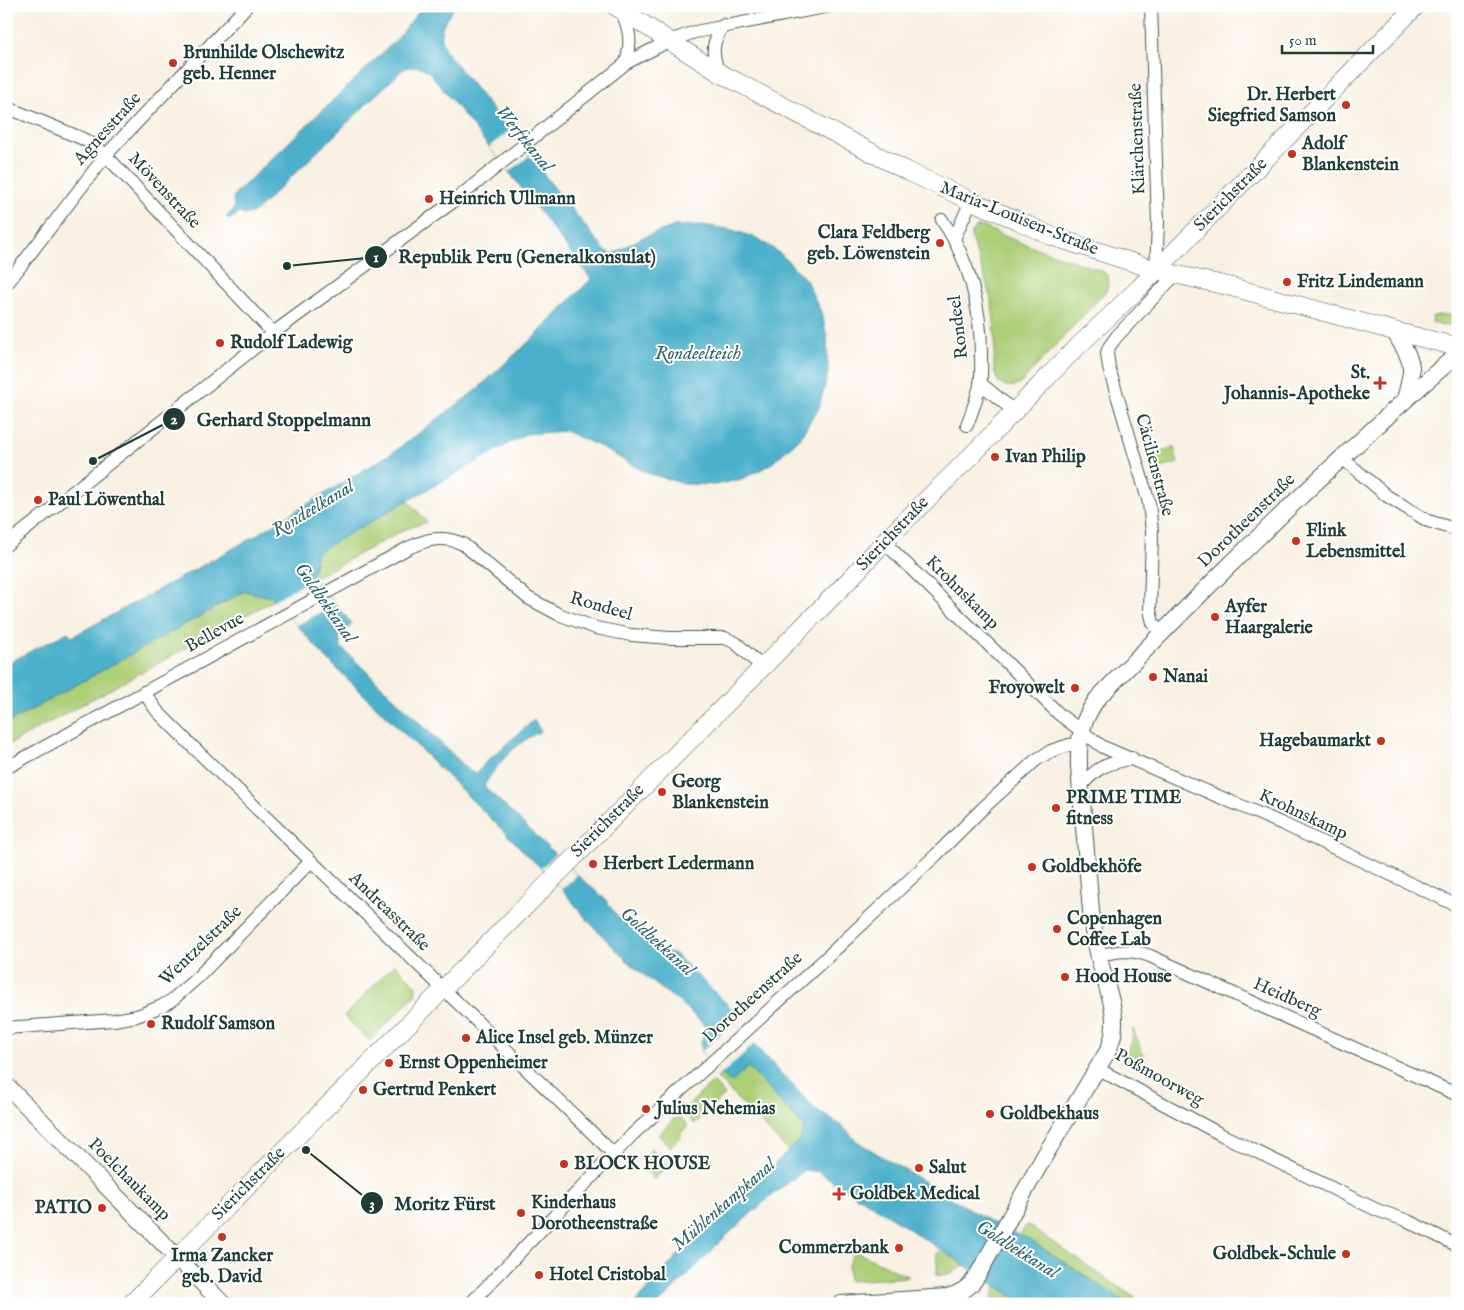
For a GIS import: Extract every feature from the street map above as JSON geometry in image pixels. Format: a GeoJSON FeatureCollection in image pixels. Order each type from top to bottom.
{"type":"FeatureCollection","features":[{"type":"Feature","properties":{"kind":"main road","name":"Sierichstraße"},"geometry":{"type":"LineString","coordinates":[[131,1304],[1416,6]]}},
{"type":"Feature","properties":{"kind":"main road","name":"Maria-Louisen-Straße"},"geometry":{"type":"LineString","coordinates":[[618,8],[718,72],[907,171],[1051,236],[1156,270],[1228,286],[1458,347]]}},
{"type":"Feature","properties":{"kind":"street","name":"Agnesstraße"},"geometry":{"type":"LineString","coordinates":[[6,285],[106,155],[247,6]]}},
{"type":"Feature","properties":{"kind":"street"},"geometry":{"type":"LineString","coordinates":[[6,544],[273,333],[454,201],[626,63],[670,41],[695,32],[830,6]]}},
{"type":"Feature","properties":{"kind":"street","name":"Klärchenstraße"},"geometry":{"type":"LineString","coordinates":[[1151,6],[1158,224],[1156,270]]}},
{"type":"Feature","properties":{"kind":"street"},"geometry":{"type":"LineString","coordinates":[[618,8],[630,35],[630,47],[626,63]]}},
{"type":"Feature","properties":{"kind":"street"},"geometry":{"type":"LineString","coordinates":[[718,72],[715,62],[714,44],[718,33],[724,25]]}},
{"type":"Feature","properties":{"kind":"street","name":"Mövenstraße"},"geometry":{"type":"LineString","coordinates":[[6,107],[96,146],[273,333]]}},
{"type":"Feature","properties":{"kind":"street"},"geometry":{"type":"LineString","coordinates":[[954,239],[971,201]]}},
{"type":"Feature","properties":{"kind":"street","name":"Rondeel"},"geometry":{"type":"LineString","coordinates":[[942,220],[961,254],[976,300],[981,340],[980,383],[967,425]]}},
{"type":"Feature","properties":{"kind":"street"},"geometry":{"type":"LineString","coordinates":[[1086,339],[1117,336],[1176,274]]}},
{"type":"Feature","properties":{"kind":"street"},"geometry":{"type":"LineString","coordinates":[[1394,331],[1410,364],[1411,371],[1405,400]]}},
{"type":"Feature","properties":{"kind":"street","name":"Cäcilienstraße"},"geometry":{"type":"LineString","coordinates":[[1117,336],[1107,353],[1108,360],[1149,504],[1152,532],[1150,610],[1153,623],[1161,634]]}},
{"type":"Feature","properties":{"kind":"street","name":"Dorotheenstraße"},"geometry":{"type":"LineString","coordinates":[[470,1304],[614,1154],[743,1032],[940,851],[983,808],[1036,760],[1051,751],[1069,745],[1080,737],[1089,710],[1097,699],[1161,634],[1258,537],[1430,377],[1458,354]]}},
{"type":"Feature","properties":{"kind":"street"},"geometry":{"type":"LineString","coordinates":[[980,383],[1014,412]]}},
{"type":"Feature","properties":{"kind":"street"},"geometry":{"type":"LineString","coordinates":[[1342,458],[1387,496],[1428,521],[1458,530]]}},
{"type":"Feature","properties":{"kind":"street","name":"Rondeel"},"geometry":{"type":"LineString","coordinates":[[444,538],[457,541],[469,548],[528,598],[558,614],[596,628],[631,635],[670,638],[725,638],[736,643],[761,666]]}},
{"type":"Feature","properties":{"kind":"street","name":"Bellevue"},"geometry":{"type":"LineString","coordinates":[[6,768],[417,544],[428,540],[444,538]]}},
{"type":"Feature","properties":{"kind":"street","name":"Krohnskamp"},"geometry":{"type":"LineString","coordinates":[[884,542],[1080,737],[1282,824],[1458,906]]}},
{"type":"Feature","properties":{"kind":"street","name":"Andreasstraße"},"geometry":{"type":"LineString","coordinates":[[144,692],[157,711],[614,1154]]}},
{"type":"Feature","properties":{"kind":"street","name":"Poßmoorweg"},"geometry":{"type":"LineString","coordinates":[[1080,737],[1080,787],[1091,911],[1099,956],[1113,1007],[1115,1025],[1112,1041],[1098,1069],[1222,1135],[1377,1210],[1408,1221],[1458,1246]]}},
{"type":"Feature","properties":{"kind":"street"},"geometry":{"type":"LineString","coordinates":[[1080,787],[1092,773],[1102,766],[1132,758]]}},
{"type":"Feature","properties":{"kind":"street","name":"Wentzelstraße"},"geometry":{"type":"LineString","coordinates":[[6,1028],[114,1020],[137,1016],[162,1006],[172,1000],[198,977],[311,862]]}},
{"type":"Feature","properties":{"kind":"street","name":"Heidberg"},"geometry":{"type":"LineString","coordinates":[[1099,956],[1128,950],[1150,956],[1458,1095]]}},
{"type":"Feature","properties":{"kind":"street"},"geometry":{"type":"LineString","coordinates":[[841,1304],[940,1298],[954,1295],[963,1298],[1045,1155],[1098,1069]]}},
{"type":"Feature","properties":{"kind":"street","name":"Poelchaukamp"},"geometry":{"type":"LineString","coordinates":[[6,1085],[223,1304]]}},
{"type":"Feature","properties":{"kind":"green space"},"geometry":{"type":"Polygon","coordinates":[[[977,227],[983,227],[1024,244],[1102,271],[1107,275],[1109,281],[1106,291],[1020,384],[1014,386],[1002,384],[995,375],[994,318],[985,278],[971,237],[971,232],[977,227]]]}},
{"type":"Feature","properties":{"kind":"green space"},"geometry":{"type":"Polygon","coordinates":[[[1458,314],[1458,323],[1442,326],[1432,322],[1433,316],[1458,314]]]}},
{"type":"Feature","properties":{"kind":"green space"},"geometry":{"type":"Polygon","coordinates":[[[1174,447],[1178,463],[1156,469],[1152,454],[1174,447]]]}},
{"type":"Feature","properties":{"kind":"green space"},"geometry":{"type":"Polygon","coordinates":[[[407,500],[427,522],[406,529],[314,578],[312,575],[317,552],[407,500]]]}},
{"type":"Feature","properties":{"kind":"green space"},"geometry":{"type":"Polygon","coordinates":[[[245,591],[272,597],[274,600],[6,746],[6,724],[245,591]]]}},
{"type":"Feature","properties":{"kind":"green space"},"geometry":{"type":"Polygon","coordinates":[[[395,964],[416,985],[415,995],[370,1041],[344,1016],[395,964]]]}},
{"type":"Feature","properties":{"kind":"green space"},"geometry":{"type":"Polygon","coordinates":[[[1133,1029],[1148,1070],[1127,1060],[1125,1055],[1132,1042],[1133,1029]]]}},
{"type":"Feature","properties":{"kind":"green space"},"geometry":{"type":"Polygon","coordinates":[[[748,1067],[804,1127],[800,1140],[788,1151],[717,1078],[722,1074],[731,1083],[748,1067]]]}},
{"type":"Feature","properties":{"kind":"green space"},"geometry":{"type":"Polygon","coordinates":[[[713,1082],[725,1095],[694,1124],[682,1111],[713,1082]]]}},
{"type":"Feature","properties":{"kind":"green space"},"geometry":{"type":"Polygon","coordinates":[[[678,1115],[688,1126],[680,1133],[682,1135],[670,1147],[658,1135],[678,1115]]]}},
{"type":"Feature","properties":{"kind":"green space"},"geometry":{"type":"Polygon","coordinates":[[[651,1148],[668,1166],[654,1179],[644,1167],[651,1148]]]}},
{"type":"Feature","properties":{"kind":"green space"},"geometry":{"type":"Polygon","coordinates":[[[1027,1225],[1144,1304],[1128,1304],[1020,1235],[1027,1225]]]}},
{"type":"Feature","properties":{"kind":"green space"},"geometry":{"type":"Polygon","coordinates":[[[942,1250],[965,1265],[951,1273],[937,1276],[937,1252],[942,1250]]]}},
{"type":"Feature","properties":{"kind":"green space"},"geometry":{"type":"Polygon","coordinates":[[[854,1251],[909,1277],[849,1281],[848,1265],[854,1251]]]}},
{"type":"Feature","properties":{"kind":"green space"},"geometry":{"type":"Polygon","coordinates":[[[996,1285],[1024,1304],[991,1304],[996,1285]]]}},
{"type":"Feature","properties":{"kind":"water"},"geometry":{"type":"Polygon","coordinates":[[[423,6],[455,6],[442,28],[443,46],[447,53],[605,251],[613,254],[641,238],[675,226],[704,225],[733,230],[759,239],[782,255],[806,280],[821,312],[827,336],[828,373],[819,408],[798,440],[770,465],[742,479],[716,485],[685,484],[647,473],[599,446],[565,431],[526,434],[317,552],[312,575],[352,624],[339,638],[341,647],[471,772],[477,773],[486,762],[534,720],[541,731],[524,741],[508,754],[484,786],[605,899],[616,915],[662,951],[675,954],[731,1008],[733,1022],[813,1107],[843,1127],[858,1142],[991,1222],[1030,1240],[1128,1304],[1024,1304],[860,1197],[819,1172],[805,1170],[772,1195],[726,1236],[659,1304],[634,1304],[678,1255],[800,1140],[804,1127],[748,1067],[731,1083],[701,1052],[701,1041],[707,1027],[676,999],[629,963],[588,921],[562,889],[326,658],[272,597],[245,591],[6,724],[6,664],[68,632],[72,637],[250,539],[395,451],[475,391],[533,338],[591,279],[509,172],[430,73],[423,68],[410,67],[402,70],[255,212],[244,215],[239,213],[230,220],[226,217],[234,209],[233,198],[236,193],[398,38],[423,6]]]}},
{"type":"Feature","properties":{"kind":"pier"},"geometry":{"type":"Polygon","coordinates":[[[509,131],[529,156],[509,172],[489,147],[509,131]]]}},
{"type":"Feature","properties":{"kind":"pier"},"geometry":{"type":"Polygon","coordinates":[[[314,578],[335,604],[297,625],[274,600],[314,578]]]}},
{"type":"Feature","properties":{"kind":"pier"},"geometry":{"type":"Polygon","coordinates":[[[555,854],[577,875],[562,889],[541,868],[555,854]]]}},
{"type":"Feature","properties":{"kind":"pier"},"geometry":{"type":"Polygon","coordinates":[[[733,1022],[754,1044],[722,1074],[701,1052],[733,1022]]]}},
{"type":"Feature","properties":{"kind":"place","name":"Brunhilde Olschewitz geb. Henner"},"geometry":{"type":"Point","coordinates":[173,63]}},
{"type":"Feature","properties":{"kind":"place","name":"Dr. Herbert Siegfried Samson"},"geometry":{"type":"Point","coordinates":[1346,105]}},
{"type":"Feature","properties":{"kind":"place","name":"Adolf Blankenstein"},"geometry":{"type":"Point","coordinates":[1292,154]}},
{"type":"Feature","properties":{"kind":"place","name":"Heinrich Ullmann"},"geometry":{"type":"Point","coordinates":[429,199]}},
{"type":"Feature","properties":{"kind":"place","name":"Clara Feldberg geb. Löwenstein"},"geometry":{"type":"Point","coordinates":[940,243]}},
{"type":"Feature","properties":{"kind":"place","name":"Republik Peru (Generalkonsulat)"},"geometry":{"type":"Point","coordinates":[287,266]}},
{"type":"Feature","properties":{"kind":"place","name":"Fritz Lindemann"},"geometry":{"type":"Point","coordinates":[1287,282]}},
{"type":"Feature","properties":{"kind":"place","name":"Rudolf Ladewig"},"geometry":{"type":"Point","coordinates":[220,343]}},
{"type":"Feature","properties":{"kind":"place","name":"St. Johannis-Apotheke"},"geometry":{"type":"Point","coordinates":[1380,383]}},
{"type":"Feature","properties":{"kind":"place","name":"Ivan Philip"},"geometry":{"type":"Point","coordinates":[995,457]}},
{"type":"Feature","properties":{"kind":"place","name":"Gerhard Stoppelmann"},"geometry":{"type":"Point","coordinates":[93,461]}},
{"type":"Feature","properties":{"kind":"place","name":"Paul Löwenthal"},"geometry":{"type":"Point","coordinates":[38,500]}},
{"type":"Feature","properties":{"kind":"place","name":"Flink Lebensmittel"},"geometry":{"type":"Point","coordinates":[1296,541]}},
{"type":"Feature","properties":{"kind":"place","name":"Ayfer Haargalerie"},"geometry":{"type":"Point","coordinates":[1215,617]}},
{"type":"Feature","properties":{"kind":"place","name":"Nanai"},"geometry":{"type":"Point","coordinates":[1153,677]}},
{"type":"Feature","properties":{"kind":"place","name":"Froyowelt"},"geometry":{"type":"Point","coordinates":[1075,688]}},
{"type":"Feature","properties":{"kind":"place","name":"Hagebaumarkt"},"geometry":{"type":"Point","coordinates":[1381,741]}},
{"type":"Feature","properties":{"kind":"place","name":"Georg Blankenstein"},"geometry":{"type":"Point","coordinates":[662,792]}},
{"type":"Feature","properties":{"kind":"place","name":"PRIME TIME fitness"},"geometry":{"type":"Point","coordinates":[1056,808]}},
{"type":"Feature","properties":{"kind":"place","name":"Herbert Ledermann"},"geometry":{"type":"Point","coordinates":[593,864]}},
{"type":"Feature","properties":{"kind":"place","name":"Goldbekhöfe"},"geometry":{"type":"Point","coordinates":[1032,867]}},
{"type":"Feature","properties":{"kind":"place","name":"Copenhagen Coffee Lab"},"geometry":{"type":"Point","coordinates":[1057,929]}},
{"type":"Feature","properties":{"kind":"place","name":"Hood House"},"geometry":{"type":"Point","coordinates":[1065,977]}},
{"type":"Feature","properties":{"kind":"place","name":"Rudolf Samson"},"geometry":{"type":"Point","coordinates":[151,1024]}},
{"type":"Feature","properties":{"kind":"place","name":"Alice Insel geb. Münzer"},"geometry":{"type":"Point","coordinates":[466,1038]}},
{"type":"Feature","properties":{"kind":"place","name":"Ernst Oppenheimer"},"geometry":{"type":"Point","coordinates":[389,1063]}},
{"type":"Feature","properties":{"kind":"place","name":"Gertrud Penkert"},"geometry":{"type":"Point","coordinates":[363,1090]}},
{"type":"Feature","properties":{"kind":"place","name":"Julius Nehemias"},"geometry":{"type":"Point","coordinates":[646,1109]}},
{"type":"Feature","properties":{"kind":"place","name":"Goldbekhaus"},"geometry":{"type":"Point","coordinates":[990,1114]}},
{"type":"Feature","properties":{"kind":"place","name":"Moritz Fürst"},"geometry":{"type":"Point","coordinates":[306,1150]}},
{"type":"Feature","properties":{"kind":"place","name":"BLOCK HOUSE"},"geometry":{"type":"Point","coordinates":[564,1164]}},
{"type":"Feature","properties":{"kind":"place","name":"Salut"},"geometry":{"type":"Point","coordinates":[919,1168]}},
{"type":"Feature","properties":{"kind":"place","name":"Goldbek Medical"},"geometry":{"type":"Point","coordinates":[839,1194]}},
{"type":"Feature","properties":{"kind":"place","name":"PATIO"},"geometry":{"type":"Point","coordinates":[102,1208]}},
{"type":"Feature","properties":{"kind":"place","name":"Kinderhaus Dorotheenstraße"},"geometry":{"type":"Point","coordinates":[521,1213]}},
{"type":"Feature","properties":{"kind":"place","name":"Irma Zancker geb. David"},"geometry":{"type":"Point","coordinates":[222,1237]}},
{"type":"Feature","properties":{"kind":"place","name":"Commerzbank"},"geometry":{"type":"Point","coordinates":[899,1248]}},
{"type":"Feature","properties":{"kind":"place","name":"Goldbek-Schule"},"geometry":{"type":"Point","coordinates":[1346,1254]}},
{"type":"Feature","properties":{"kind":"place","name":"Hotel Cristobal"},"geometry":{"type":"Point","coordinates":[539,1275]}},
{"type":"Feature","properties":{"kind":"water label","name":"Werftkanal"},"geometry":{"type":"Point","coordinates":[524,139]}},
{"type":"Feature","properties":{"kind":"water label","name":"Rondeelteich"},"geometry":{"type":"Point","coordinates":[698,354]}},
{"type":"Feature","properties":{"kind":"water label","name":"Rondeelkanal"},"geometry":{"type":"Point","coordinates":[313,509]}},
{"type":"Feature","properties":{"kind":"water label","name":"Goldbekkanal"},"geometry":{"type":"Point","coordinates":[325,603]}},
{"type":"Feature","properties":{"kind":"water label","name":"Goldbekkanal"},"geometry":{"type":"Point","coordinates":[657,942]}},
{"type":"Feature","properties":{"kind":"water label","name":"Mühlenkampkanal"},"geometry":{"type":"Point","coordinates":[724,1205]}},
{"type":"Feature","properties":{"kind":"water label","name":"Goldbekkanal"},"geometry":{"type":"Point","coordinates":[1017,1250]}}]}
